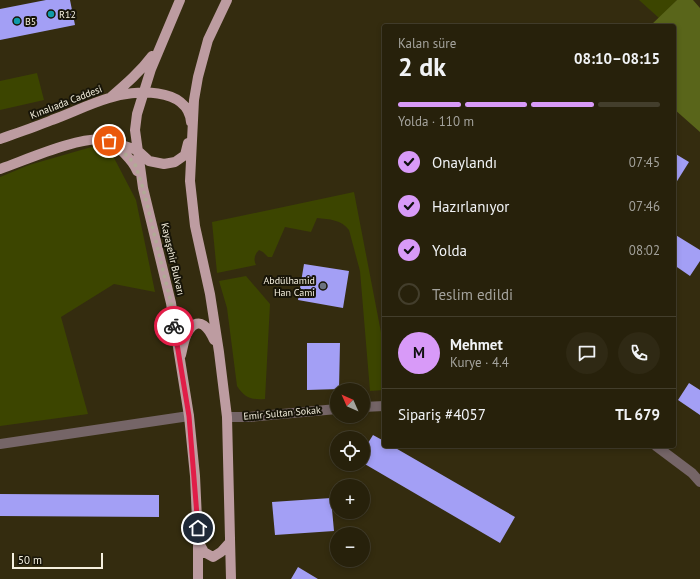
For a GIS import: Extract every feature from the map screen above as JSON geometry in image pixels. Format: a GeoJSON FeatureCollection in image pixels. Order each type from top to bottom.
{"type":"FeatureCollection","features":[{"type":"Feature","properties":{"kind":"main road","name":"Kayaşehir Bulvarı"},"geometry":{"type":"LineString","coordinates":[[180,0],[151,69],[137,114],[135,130],[143,188],[171,303],[189,416],[195,476],[198,579]]}},
{"type":"Feature","properties":{"kind":"main road"},"geometry":{"type":"LineString","coordinates":[[227,0],[208,40],[198,77],[194,100],[190,181],[195,226],[210,294],[227,417],[231,579]]}},
{"type":"Feature","properties":{"kind":"main road"},"geometry":{"type":"LineString","coordinates":[[109,98],[144,67],[163,41]]}},
{"type":"Feature","properties":{"kind":"main road"},"geometry":{"type":"LineString","coordinates":[[0,170],[69,144],[91,139],[109,141],[137,150],[149,161],[164,164],[175,162],[185,155],[192,132],[191,117],[184,104],[176,99],[158,93],[143,93]]}},
{"type":"Feature","properties":{"kind":"main road","name":"Kınalıada Caddesi"},"geometry":{"type":"LineString","coordinates":[[0,139],[109,98],[143,93]]}},
{"type":"Feature","properties":{"kind":"main road"},"geometry":{"type":"LineString","coordinates":[[109,141],[135,164],[143,188]]}},
{"type":"Feature","properties":{"kind":"main road"},"geometry":{"type":"LineString","coordinates":[[180,359],[185,338],[189,330],[199,324],[205,325],[210,330],[219,352]]}},
{"type":"Feature","properties":{"kind":"main road"},"geometry":{"type":"LineString","coordinates":[[198,541],[204,552],[213,557],[221,552],[230,542]]}},
{"type":"Feature","properties":{"kind":"street"},"geometry":{"type":"LineString","coordinates":[[370,407],[382,406]]}},
{"type":"Feature","properties":{"kind":"street","name":"Emir Sultan Sokak"},"geometry":{"type":"LineString","coordinates":[[227,417],[249,417],[330,410]]}},
{"type":"Feature","properties":{"kind":"street"},"geometry":{"type":"LineString","coordinates":[[0,444],[189,416]]}},
{"type":"Feature","properties":{"kind":"street"},"geometry":{"type":"LineString","coordinates":[[659,448],[692,473],[700,482]]}},
{"type":"Feature","properties":{"kind":"green space"},"geometry":{"type":"Polygon","coordinates":[[[639,0],[677,0],[659,18],[639,0]]]}},
{"type":"Feature","properties":{"kind":"green space"},"geometry":{"type":"Polygon","coordinates":[[[677,0],[693,0],[700,8],[700,132],[676,111],[676,24],[652,24],[677,0]]]}},
{"type":"Feature","properties":{"kind":"green space"},"geometry":{"type":"Polygon","coordinates":[[[37,73],[44,100],[0,110],[0,81],[37,73]]]}},
{"type":"Feature","properties":{"kind":"green space"},"geometry":{"type":"Polygon","coordinates":[[[95,146],[112,154],[136,200],[155,292],[114,284],[61,317],[88,414],[0,426],[0,177],[29,165],[95,146]]]}},
{"type":"Feature","properties":{"kind":"green space"},"geometry":{"type":"Polygon","coordinates":[[[354,192],[382,338],[382,390],[370,391],[360,271],[349,230],[343,224],[317,218],[311,232],[285,227],[272,257],[268,257],[259,250],[255,257],[256,265],[217,273],[212,222],[354,192]]]}},
{"type":"Feature","properties":{"kind":"green space"},"geometry":{"type":"Polygon","coordinates":[[[246,276],[270,304],[265,399],[256,399],[246,396],[237,386],[227,308],[219,281],[246,276]]]}},
{"type":"Feature","properties":{"kind":"building"},"geometry":{"type":"Polygon","coordinates":[[[46,0],[70,0],[75,25],[0,40],[0,9],[46,0]]]}},
{"type":"Feature","properties":{"kind":"building"},"geometry":{"type":"Polygon","coordinates":[[[676,154],[689,162],[676,183],[676,154]]]}},
{"type":"Feature","properties":{"kind":"building"},"geometry":{"type":"Polygon","coordinates":[[[676,235],[700,250],[700,261],[690,276],[676,266],[676,235]]]}},
{"type":"Feature","properties":{"kind":"building","name":"Abdülhamid Han Cami"},"geometry":{"type":"Polygon","coordinates":[[[304,264],[349,271],[343,308],[298,300],[304,264]]]}},
{"type":"Feature","properties":{"kind":"building"},"geometry":{"type":"Polygon","coordinates":[[[307,343],[340,343],[339,383],[330,383],[330,389],[307,390],[307,343]]]}},
{"type":"Feature","properties":{"kind":"building"},"geometry":{"type":"Polygon","coordinates":[[[689,383],[700,390],[700,415],[678,400],[689,383]]]}},
{"type":"Feature","properties":{"kind":"building"},"geometry":{"type":"Polygon","coordinates":[[[373,435],[382,440],[382,448],[395,448],[515,517],[500,543],[370,467],[370,440],[373,435]]]}},
{"type":"Feature","properties":{"kind":"building"},"geometry":{"type":"Polygon","coordinates":[[[0,494],[159,495],[159,517],[0,516],[0,494]]]}},
{"type":"Feature","properties":{"kind":"building"},"geometry":{"type":"Polygon","coordinates":[[[330,498],[330,519],[333,519],[334,527],[330,527],[330,531],[275,535],[272,502],[330,498]]]}},
{"type":"Feature","properties":{"kind":"building"},"geometry":{"type":"Polygon","coordinates":[[[298,567],[318,579],[291,579],[298,567]]]}},
{"type":"Feature","properties":{"kind":"way so far"},"geometry":{"type":"LineString","coordinates":[[109,141],[135,164],[143,188],[171,303],[174,326]]}},
{"type":"Feature","properties":{"kind":"place","name":"R12"},"geometry":{"type":"Point","coordinates":[51,14]}},
{"type":"Feature","properties":{"kind":"place","name":"B5"},"geometry":{"type":"Point","coordinates":[17,21]}},
{"type":"Feature","properties":{"kind":"place","name":"Abdülhamid Han Cami"},"geometry":{"type":"Point","coordinates":[323,286]}},
{"type":"Feature","properties":{"kind":"route"},"geometry":{"type":"LineString","coordinates":[[174,326],[189,416],[198,528]]}}]}
